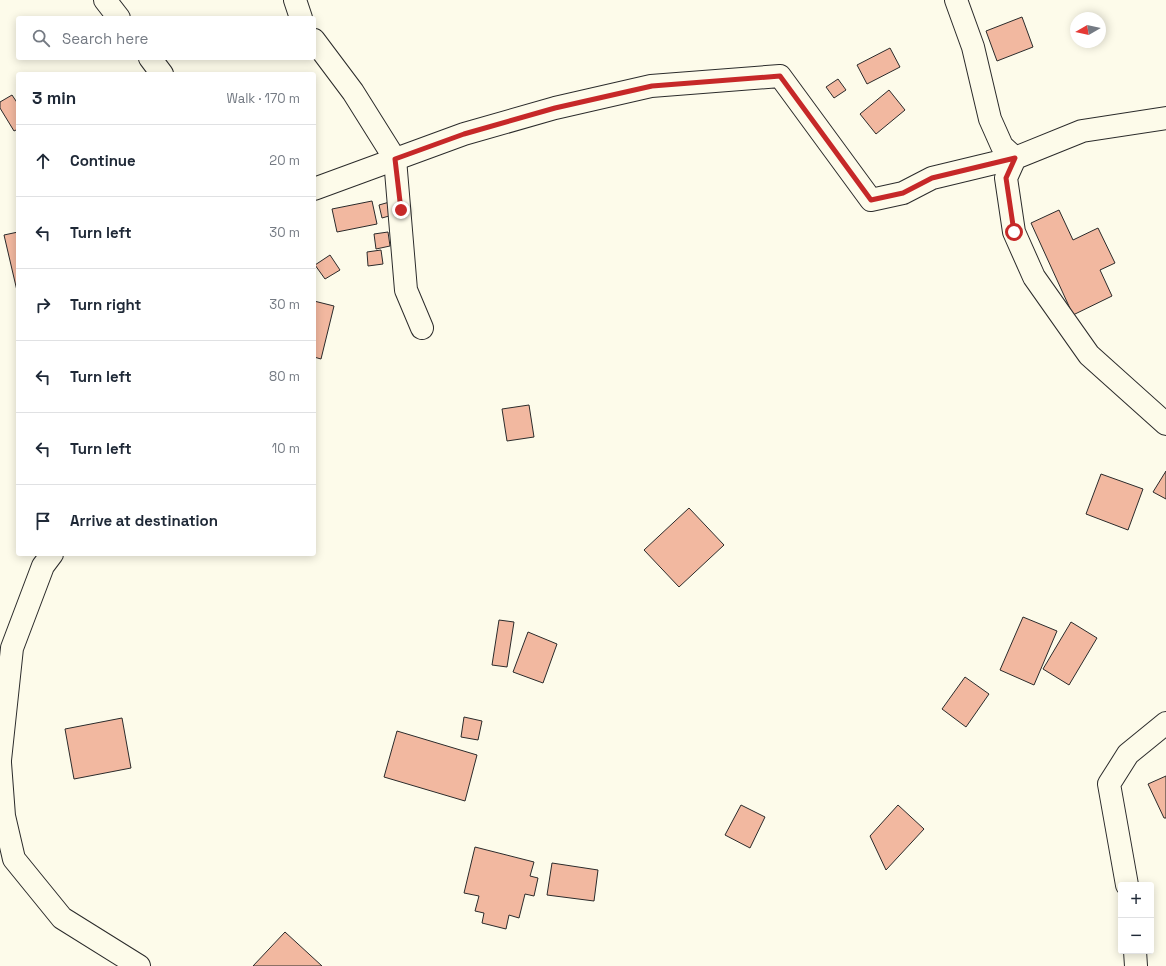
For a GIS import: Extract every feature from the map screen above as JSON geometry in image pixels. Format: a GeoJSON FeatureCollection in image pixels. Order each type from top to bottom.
{"type":"FeatureCollection","features":[{"type":"Feature","properties":{"kind":"street"},"geometry":{"type":"LineString","coordinates":[[105,0],[117,16]]}},
{"type":"Feature","properties":{"kind":"street"},"geometry":{"type":"LineString","coordinates":[[295,0],[299,16]]}},
{"type":"Feature","properties":{"kind":"street"},"geometry":{"type":"LineString","coordinates":[[956,0],[973,46],[990,119],[1002,146],[1015,158]]}},
{"type":"Feature","properties":{"kind":"street"},"geometry":{"type":"LineString","coordinates":[[316,43],[353,92],[395,159],[406,290],[422,328]]}},
{"type":"Feature","properties":{"kind":"street"},"geometry":{"type":"LineString","coordinates":[[152,60],[160,72]]}},
{"type":"Feature","properties":{"kind":"street"},"geometry":{"type":"LineString","coordinates":[[316,188],[464,134],[547,110],[652,86],[780,76],[871,200],[903,193],[932,178],[1015,158],[1082,131],[1166,118]]}},
{"type":"Feature","properties":{"kind":"street"},"geometry":{"type":"LineString","coordinates":[[1015,158],[1006,178],[1014,232],[1034,277],[1089,355],[1166,424]]}},
{"type":"Feature","properties":{"kind":"street"},"geometry":{"type":"LineString","coordinates":[[50,556],[43,566],[12,648],[0,761],[4,816],[14,858],[62,918],[139,966]]}},
{"type":"Feature","properties":{"kind":"street"},"geometry":{"type":"LineString","coordinates":[[1126,882],[1109,784],[1128,754],[1166,723]]}},
{"type":"Feature","properties":{"kind":"street"},"geometry":{"type":"LineString","coordinates":[[1135,954],[1136,966]]}},
{"type":"Feature","properties":{"kind":"building"},"geometry":{"type":"Polygon","coordinates":[[[1022,17],[1033,47],[997,61],[986,31],[1022,17]]]}},
{"type":"Feature","properties":{"kind":"building"},"geometry":{"type":"Polygon","coordinates":[[[890,48],[900,67],[867,84],[857,65],[890,48]]]}},
{"type":"Feature","properties":{"kind":"building"},"geometry":{"type":"Polygon","coordinates":[[[838,79],[846,90],[834,98],[826,87],[838,79]]]}},
{"type":"Feature","properties":{"kind":"building"},"geometry":{"type":"Polygon","coordinates":[[[889,90],[905,110],[876,134],[860,114],[889,90]]]}},
{"type":"Feature","properties":{"kind":"building"},"geometry":{"type":"Polygon","coordinates":[[[12,95],[16,101],[16,130],[14,131],[0,108],[0,102],[12,95]]]}},
{"type":"Feature","properties":{"kind":"building"},"geometry":{"type":"Polygon","coordinates":[[[372,201],[377,224],[337,232],[332,209],[372,201]]]}},
{"type":"Feature","properties":{"kind":"building"},"geometry":{"type":"Polygon","coordinates":[[[393,201],[396,214],[382,218],[379,205],[393,201]]]}},
{"type":"Feature","properties":{"kind":"building"},"geometry":{"type":"Polygon","coordinates":[[[1059,210],[1073,240],[1098,228],[1115,263],[1100,270],[1112,296],[1073,315],[1031,223],[1059,210]]]}},
{"type":"Feature","properties":{"kind":"building"},"geometry":{"type":"Polygon","coordinates":[[[16,232],[16,286],[4,235],[16,232]]]}},
{"type":"Feature","properties":{"kind":"building"},"geometry":{"type":"Polygon","coordinates":[[[388,232],[390,246],[376,249],[374,234],[388,232]]]}},
{"type":"Feature","properties":{"kind":"building"},"geometry":{"type":"Polygon","coordinates":[[[381,250],[383,264],[368,266],[367,252],[381,250]]]}},
{"type":"Feature","properties":{"kind":"building"},"geometry":{"type":"Polygon","coordinates":[[[330,255],[340,270],[325,279],[316,264],[330,255]]]}},
{"type":"Feature","properties":{"kind":"building"},"geometry":{"type":"Polygon","coordinates":[[[316,302],[334,306],[321,359],[316,358],[316,302]]]}},
{"type":"Feature","properties":{"kind":"building"},"geometry":{"type":"Polygon","coordinates":[[[529,405],[534,437],[507,441],[502,409],[529,405]]]}},
{"type":"Feature","properties":{"kind":"building"},"geometry":{"type":"Polygon","coordinates":[[[1166,471],[1166,499],[1153,492],[1166,471]]]}},
{"type":"Feature","properties":{"kind":"building"},"geometry":{"type":"Polygon","coordinates":[[[1101,474],[1143,489],[1128,530],[1086,514],[1101,474]]]}},
{"type":"Feature","properties":{"kind":"building"},"geometry":{"type":"Polygon","coordinates":[[[689,508],[724,545],[679,587],[644,550],[689,508]]]}},
{"type":"Feature","properties":{"kind":"building"},"geometry":{"type":"Polygon","coordinates":[[[1023,617],[1057,631],[1034,685],[1000,670],[1023,617]]]}},
{"type":"Feature","properties":{"kind":"building"},"geometry":{"type":"Polygon","coordinates":[[[499,620],[514,622],[507,667],[492,665],[499,620]]]}},
{"type":"Feature","properties":{"kind":"building"},"geometry":{"type":"Polygon","coordinates":[[[1071,622],[1097,638],[1069,685],[1043,669],[1071,622]]]}},
{"type":"Feature","properties":{"kind":"building"},"geometry":{"type":"Polygon","coordinates":[[[528,632],[557,644],[543,683],[513,672],[528,632]]]}},
{"type":"Feature","properties":{"kind":"building"},"geometry":{"type":"Polygon","coordinates":[[[965,677],[989,694],[966,727],[942,709],[965,677]]]}},
{"type":"Feature","properties":{"kind":"building"},"geometry":{"type":"Polygon","coordinates":[[[464,717],[482,721],[478,740],[461,737],[464,717]]]}},
{"type":"Feature","properties":{"kind":"building"},"geometry":{"type":"Polygon","coordinates":[[[122,718],[131,768],[74,779],[65,729],[122,718]]]}},
{"type":"Feature","properties":{"kind":"building"},"geometry":{"type":"Polygon","coordinates":[[[397,731],[477,755],[465,801],[384,777],[397,731]]]}},
{"type":"Feature","properties":{"kind":"building"},"geometry":{"type":"Polygon","coordinates":[[[1166,776],[1166,818],[1164,818],[1148,784],[1166,776]]]}},
{"type":"Feature","properties":{"kind":"building"},"geometry":{"type":"Polygon","coordinates":[[[741,805],[765,817],[750,848],[725,835],[741,805]]]}},
{"type":"Feature","properties":{"kind":"building"},"geometry":{"type":"Polygon","coordinates":[[[898,805],[924,829],[886,870],[870,836],[898,805]]]}},
{"type":"Feature","properties":{"kind":"building"},"geometry":{"type":"Polygon","coordinates":[[[475,847],[534,862],[530,876],[538,878],[534,896],[525,894],[519,918],[509,915],[506,929],[482,923],[484,913],[475,911],[479,896],[464,893],[475,847]]]}},
{"type":"Feature","properties":{"kind":"building"},"geometry":{"type":"Polygon","coordinates":[[[552,863],[598,870],[594,901],[547,895],[552,863]]]}},
{"type":"Feature","properties":{"kind":"building"},"geometry":{"type":"Polygon","coordinates":[[[285,932],[322,966],[253,966],[285,932]]]}},
{"type":"Feature","properties":{"kind":"route"},"geometry":{"type":"LineString","coordinates":[[401,210],[395,159],[464,134],[555,108],[652,86],[780,76],[871,200],[903,193],[932,178],[1015,158],[1006,178],[1014,232]]}}]}
